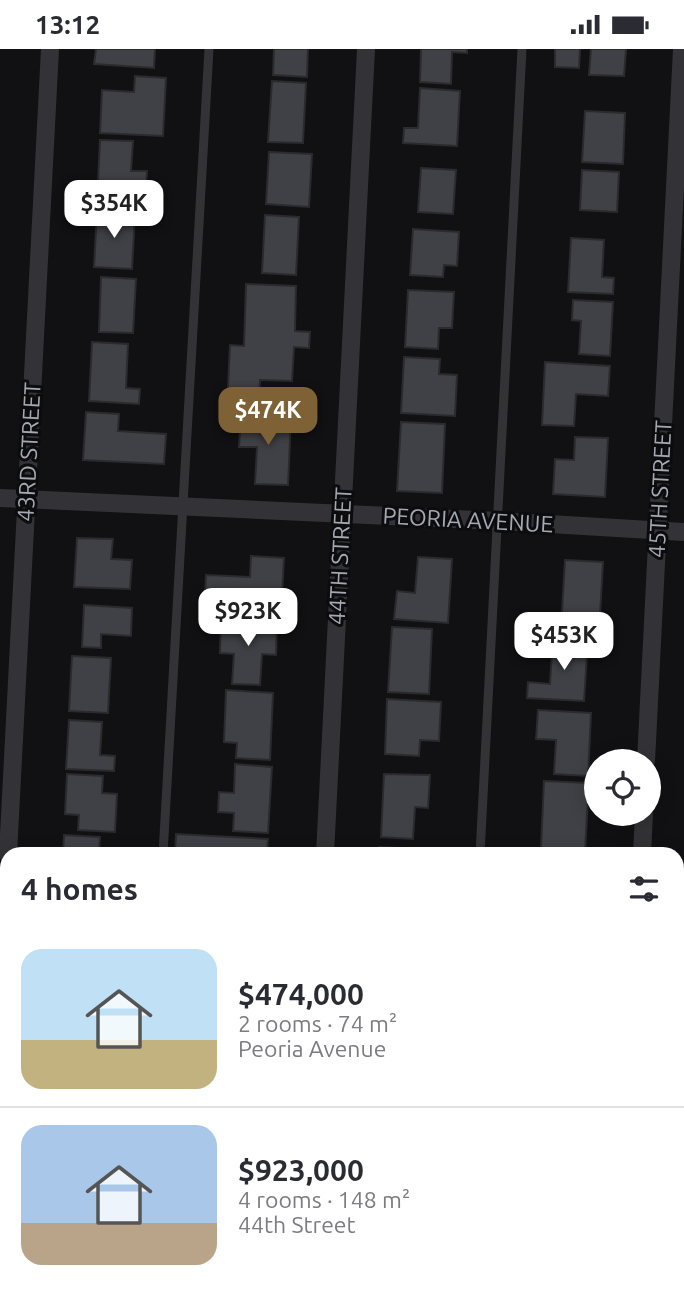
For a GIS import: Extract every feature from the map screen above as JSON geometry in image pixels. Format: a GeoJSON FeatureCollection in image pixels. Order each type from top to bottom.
{"type":"FeatureCollection","features":[{"type":"Feature","properties":{"kind":"street","name":"43RD STREET"},"geometry":{"type":"LineString","coordinates":[[8,847],[50,49]]}},
{"type":"Feature","properties":{"kind":"street","name":"44TH STREET"},"geometry":{"type":"LineString","coordinates":[[325,847],[366,49]]}},
{"type":"Feature","properties":{"kind":"street","name":"45TH STREET"},"geometry":{"type":"LineString","coordinates":[[647,749],[682,49]]}},
{"type":"Feature","properties":{"kind":"street","name":"PEORIA AVENUE"},"geometry":{"type":"LineString","coordinates":[[0,498],[498,521],[684,533]]}},
{"type":"Feature","properties":{"kind":"street"},"geometry":{"type":"LineString","coordinates":[[642,847],[643,826]]}},
{"type":"Feature","properties":{"kind":"lane"},"geometry":{"type":"LineString","coordinates":[[163,847],[209,49]]}},
{"type":"Feature","properties":{"kind":"lane"},"geometry":{"type":"LineString","coordinates":[[481,847],[522,49]]}},
{"type":"Feature","properties":{"kind":"building"},"geometry":{"type":"Polygon","coordinates":[[[96,49],[155,49],[154,68],[94,64],[96,49]]]}},
{"type":"Feature","properties":{"kind":"building"},"geometry":{"type":"Polygon","coordinates":[[[274,49],[308,49],[307,77],[273,75],[274,49]]]}},
{"type":"Feature","properties":{"kind":"building"},"geometry":{"type":"Polygon","coordinates":[[[421,49],[467,49],[467,53],[452,52],[451,84],[420,82],[421,49]]]}},
{"type":"Feature","properties":{"kind":"building"},"geometry":{"type":"Polygon","coordinates":[[[555,49],[580,49],[579,68],[555,67],[555,49]]]}},
{"type":"Feature","properties":{"kind":"building"},"geometry":{"type":"Polygon","coordinates":[[[591,49],[626,49],[624,76],[589,75],[591,49]]]}},
{"type":"Feature","properties":{"kind":"building"},"geometry":{"type":"Polygon","coordinates":[[[135,76],[166,78],[163,136],[100,133],[102,90],[134,92],[135,76]]]}},
{"type":"Feature","properties":{"kind":"building"},"geometry":{"type":"Polygon","coordinates":[[[272,81],[306,83],[303,143],[268,142],[272,81]]]}},
{"type":"Feature","properties":{"kind":"building"},"geometry":{"type":"Polygon","coordinates":[[[420,88],[460,91],[457,146],[403,143],[404,128],[418,128],[420,88]]]}},
{"type":"Feature","properties":{"kind":"building"},"geometry":{"type":"Polygon","coordinates":[[[585,111],[625,113],[623,164],[582,162],[585,111]]]}},
{"type":"Feature","properties":{"kind":"building"},"geometry":{"type":"Polygon","coordinates":[[[100,140],[133,141],[131,171],[147,171],[146,189],[130,188],[129,204],[97,202],[100,140]]]}},
{"type":"Feature","properties":{"kind":"building"},"geometry":{"type":"Polygon","coordinates":[[[269,152],[312,154],[309,207],[266,204],[269,152]]]}},
{"type":"Feature","properties":{"kind":"building"},"geometry":{"type":"Polygon","coordinates":[[[421,168],[456,170],[453,214],[418,212],[421,168]]]}},
{"type":"Feature","properties":{"kind":"building"},"geometry":{"type":"Polygon","coordinates":[[[582,170],[619,172],[617,212],[580,210],[582,170]]]}},
{"type":"Feature","properties":{"kind":"building"},"geometry":{"type":"Polygon","coordinates":[[[97,212],[135,214],[132,269],[94,267],[97,212]]]}},
{"type":"Feature","properties":{"kind":"building"},"geometry":{"type":"Polygon","coordinates":[[[265,215],[299,217],[296,275],[262,273],[265,215]]]}},
{"type":"Feature","properties":{"kind":"building"},"geometry":{"type":"Polygon","coordinates":[[[413,229],[459,232],[457,266],[444,265],[443,277],[410,275],[413,229]]]}},
{"type":"Feature","properties":{"kind":"building"},"geometry":{"type":"Polygon","coordinates":[[[571,238],[604,240],[602,277],[614,278],[613,294],[568,292],[571,238]]]}},
{"type":"Feature","properties":{"kind":"building"},"geometry":{"type":"Polygon","coordinates":[[[101,277],[136,279],[133,333],[99,332],[101,277]]]}},
{"type":"Feature","properties":{"kind":"building"},"geometry":{"type":"Polygon","coordinates":[[[246,284],[296,286],[295,331],[310,332],[309,348],[294,347],[292,381],[260,380],[259,410],[227,408],[230,345],[244,346],[246,284]]]}},
{"type":"Feature","properties":{"kind":"building"},"geometry":{"type":"Polygon","coordinates":[[[408,290],[454,292],[452,328],[439,328],[438,349],[405,347],[408,290]]]}},
{"type":"Feature","properties":{"kind":"building"},"geometry":{"type":"Polygon","coordinates":[[[573,300],[613,302],[610,356],[579,354],[581,321],[572,320],[573,300]]]}},
{"type":"Feature","properties":{"kind":"building"},"geometry":{"type":"Polygon","coordinates":[[[92,342],[128,344],[126,388],[140,389],[139,404],[89,401],[92,342]]]}},
{"type":"Feature","properties":{"kind":"building"},"geometry":{"type":"Polygon","coordinates":[[[404,357],[440,359],[439,374],[457,375],[455,416],[401,413],[404,357]]]}},
{"type":"Feature","properties":{"kind":"building"},"geometry":{"type":"Polygon","coordinates":[[[545,362],[610,366],[608,396],[576,394],[574,426],[542,425],[545,362]]]}},
{"type":"Feature","properties":{"kind":"building"},"geometry":{"type":"Polygon","coordinates":[[[86,412],[119,414],[118,431],[166,434],[164,464],[83,460],[86,412]]]}},
{"type":"Feature","properties":{"kind":"building"},"geometry":{"type":"Polygon","coordinates":[[[241,416],[291,418],[288,485],[255,484],[257,447],[239,447],[241,416]]]}},
{"type":"Feature","properties":{"kind":"building"},"geometry":{"type":"Polygon","coordinates":[[[401,422],[445,424],[442,493],[397,491],[401,422]]]}},
{"type":"Feature","properties":{"kind":"building"},"geometry":{"type":"Polygon","coordinates":[[[575,437],[608,438],[605,497],[553,494],[555,459],[574,460],[575,437]]]}},
{"type":"Feature","properties":{"kind":"building"},"geometry":{"type":"Polygon","coordinates":[[[77,538],[113,539],[111,559],[132,560],[130,589],[74,587],[77,538]]]}},
{"type":"Feature","properties":{"kind":"building"},"geometry":{"type":"Polygon","coordinates":[[[251,556],[284,558],[281,613],[204,609],[206,575],[250,577],[251,556]]]}},
{"type":"Feature","properties":{"kind":"building"},"geometry":{"type":"Polygon","coordinates":[[[418,557],[452,559],[448,623],[394,619],[397,591],[415,593],[418,557]]]}},
{"type":"Feature","properties":{"kind":"building"},"geometry":{"type":"Polygon","coordinates":[[[565,560],[603,562],[599,632],[561,630],[565,560]]]}},
{"type":"Feature","properties":{"kind":"building"},"geometry":{"type":"Polygon","coordinates":[[[84,605],[132,608],[131,636],[101,634],[101,648],[82,647],[84,605]]]}},
{"type":"Feature","properties":{"kind":"building"},"geometry":{"type":"Polygon","coordinates":[[[221,620],[277,623],[276,655],[262,654],[260,685],[232,684],[234,654],[220,653],[221,620]]]}},
{"type":"Feature","properties":{"kind":"building"},"geometry":{"type":"Polygon","coordinates":[[[392,627],[432,629],[429,694],[388,692],[392,627]]]}},
{"type":"Feature","properties":{"kind":"building"},"geometry":{"type":"Polygon","coordinates":[[[553,637],[588,639],[584,701],[527,698],[528,682],[550,684],[553,637]]]}},
{"type":"Feature","properties":{"kind":"building"},"geometry":{"type":"Polygon","coordinates":[[[72,656],[111,658],[108,713],[69,711],[72,656]]]}},
{"type":"Feature","properties":{"kind":"building"},"geometry":{"type":"Polygon","coordinates":[[[226,690],[273,693],[270,760],[236,758],[237,743],[224,742],[226,690]]]}},
{"type":"Feature","properties":{"kind":"building"},"geometry":{"type":"Polygon","coordinates":[[[387,699],[441,702],[439,741],[420,740],[419,756],[385,754],[387,699]]]}},
{"type":"Feature","properties":{"kind":"building"},"geometry":{"type":"Polygon","coordinates":[[[538,710],[591,713],[589,749],[584,749],[584,776],[554,774],[556,740],[536,739],[538,710]]]}},
{"type":"Feature","properties":{"kind":"building"},"geometry":{"type":"Polygon","coordinates":[[[69,720],[102,722],[100,755],[115,756],[114,771],[66,769],[69,720]]]}},
{"type":"Feature","properties":{"kind":"building"},"geometry":{"type":"Polygon","coordinates":[[[235,764],[272,767],[268,833],[233,831],[234,813],[218,812],[219,792],[234,793],[235,764]]]}},
{"type":"Feature","properties":{"kind":"building"},"geometry":{"type":"Polygon","coordinates":[[[67,774],[103,776],[102,793],[117,794],[115,832],[78,830],[79,815],[65,814],[67,774]]]}},
{"type":"Feature","properties":{"kind":"building"},"geometry":{"type":"Polygon","coordinates":[[[384,774],[430,775],[428,808],[415,807],[413,839],[381,837],[384,774]]]}},
{"type":"Feature","properties":{"kind":"building"},"geometry":{"type":"Polygon","coordinates":[[[544,781],[584,783],[585,847],[541,847],[544,781]]]}},
{"type":"Feature","properties":{"kind":"building"},"geometry":{"type":"Polygon","coordinates":[[[176,834],[268,839],[267,847],[175,847],[176,834]]]}},
{"type":"Feature","properties":{"kind":"building"},"geometry":{"type":"Polygon","coordinates":[[[64,835],[100,837],[99,847],[63,847],[64,835]]]}}]}
